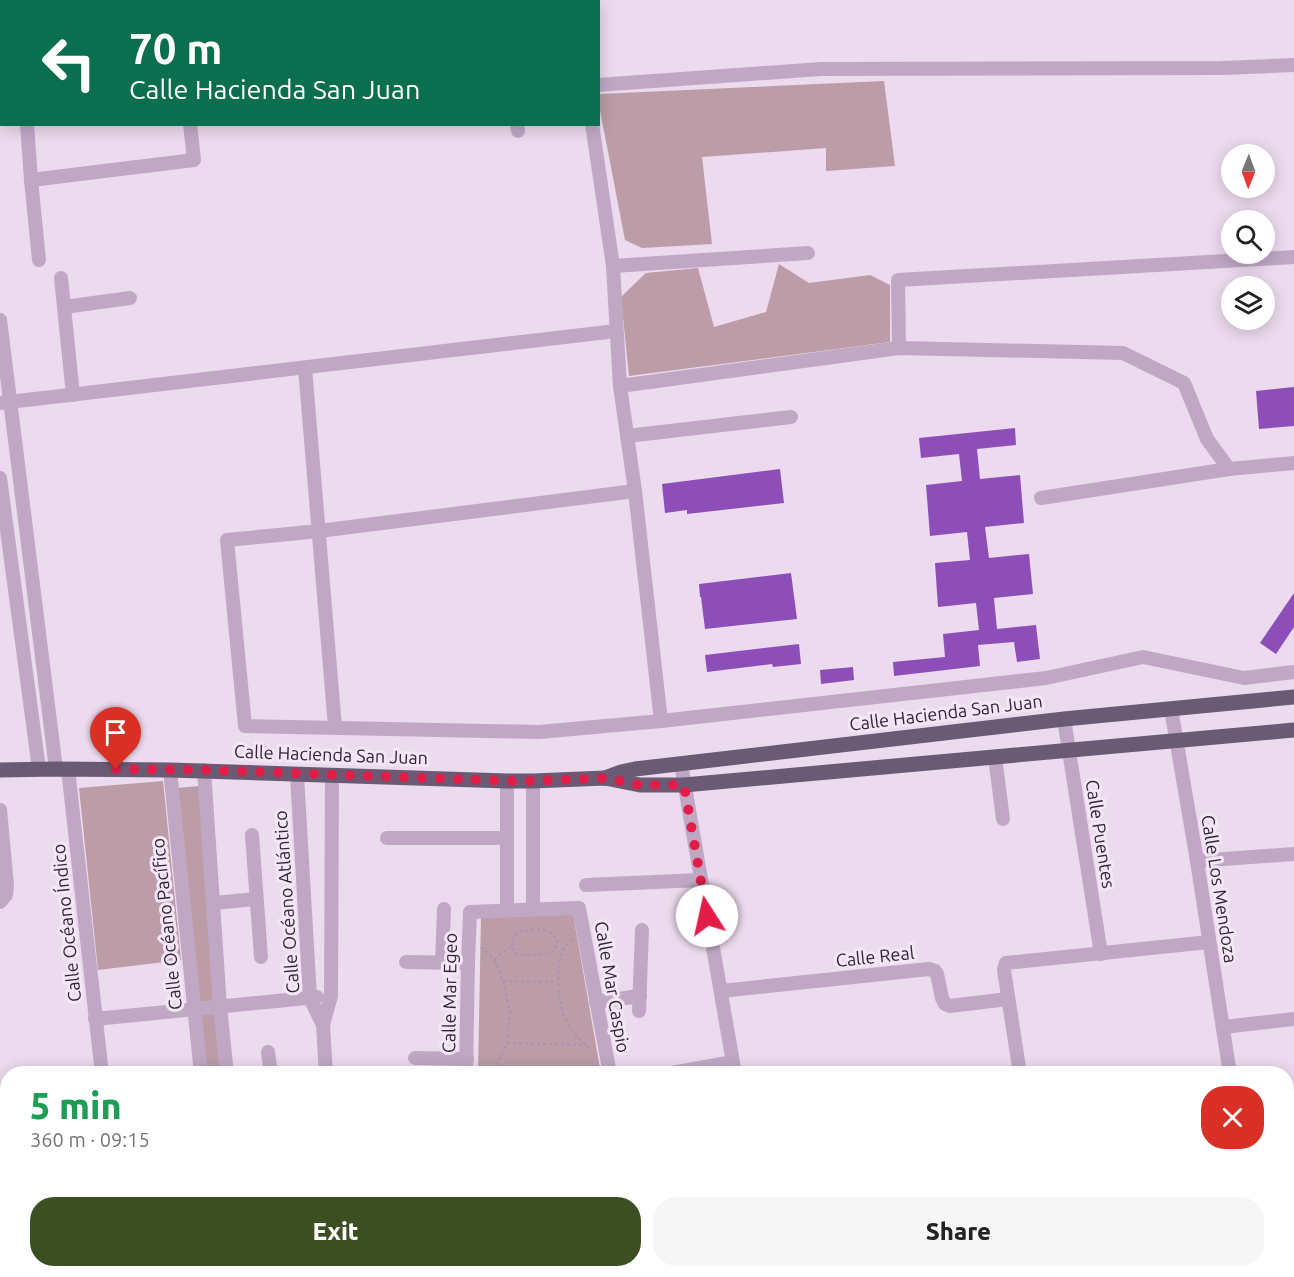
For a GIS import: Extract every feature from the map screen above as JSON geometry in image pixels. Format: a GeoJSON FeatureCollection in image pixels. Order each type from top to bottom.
{"type":"FeatureCollection","features":[{"type":"Feature","properties":{"kind":"main road","name":"Calle Hacienda San Juan"},"geometry":{"type":"LineString","coordinates":[[605,778],[628,771],[681,764],[1064,719],[1294,698]]}},
{"type":"Feature","properties":{"kind":"main road","name":"Calle Hacienda San Juan"},"geometry":{"type":"LineString","coordinates":[[0,770],[204,770],[507,781],[605,778],[639,785],[684,785],[1294,730]]}},
{"type":"Feature","properties":{"kind":"street"},"geometry":{"type":"LineString","coordinates":[[600,85],[821,69],[1222,68],[1294,65]]}},
{"type":"Feature","properties":{"kind":"street"},"geometry":{"type":"LineString","coordinates":[[27,126],[39,260]]}},
{"type":"Feature","properties":{"kind":"street"},"geometry":{"type":"LineString","coordinates":[[31,180],[194,160],[190,126]]}},
{"type":"Feature","properties":{"kind":"street"},"geometry":{"type":"LineString","coordinates":[[592,126],[613,266],[620,386],[661,721]]}},
{"type":"Feature","properties":{"kind":"street"},"geometry":{"type":"LineString","coordinates":[[613,266],[808,253]]}},
{"type":"Feature","properties":{"kind":"street"},"geometry":{"type":"LineString","coordinates":[[899,348],[898,280],[1294,257]]}},
{"type":"Feature","properties":{"kind":"street"},"geometry":{"type":"LineString","coordinates":[[61,278],[73,395]]}},
{"type":"Feature","properties":{"kind":"street"},"geometry":{"type":"LineString","coordinates":[[64,307],[130,298]]}},
{"type":"Feature","properties":{"kind":"street","name":"Calle Océano Índico"},"geometry":{"type":"LineString","coordinates":[[0,320],[5,403],[62,769],[101,1066]]}},
{"type":"Feature","properties":{"kind":"street"},"geometry":{"type":"LineString","coordinates":[[5,403],[616,331]]}},
{"type":"Feature","properties":{"kind":"street"},"geometry":{"type":"LineString","coordinates":[[620,386],[899,348],[1124,353],[1184,383],[1207,440],[1229,469]]}},
{"type":"Feature","properties":{"kind":"street"},"geometry":{"type":"LineString","coordinates":[[305,368],[335,727]]}},
{"type":"Feature","properties":{"kind":"street"},"geometry":{"type":"LineString","coordinates":[[627,436],[791,417]]}},
{"type":"Feature","properties":{"kind":"street"},"geometry":{"type":"LineString","coordinates":[[1041,498],[1229,469],[1294,463]]}},
{"type":"Feature","properties":{"kind":"street"},"geometry":{"type":"LineString","coordinates":[[0,478],[39,769]]}},
{"type":"Feature","properties":{"kind":"street"},"geometry":{"type":"LineString","coordinates":[[634,490],[319,531],[227,540],[245,726],[539,732],[661,721],[1046,678],[1143,657],[1244,678],[1294,672]]}},
{"type":"Feature","properties":{"kind":"street","name":"Calle Los Mendoza"},"geometry":{"type":"LineString","coordinates":[[1171,709],[1229,1066]]}},
{"type":"Feature","properties":{"kind":"street","name":"Calle Puentes"},"geometry":{"type":"LineString","coordinates":[[1064,719],[1101,954]]}},
{"type":"Feature","properties":{"kind":"street"},"geometry":{"type":"LineString","coordinates":[[995,757],[1003,819]]}},
{"type":"Feature","properties":{"kind":"street"},"geometry":{"type":"LineString","coordinates":[[681,764],[734,1066]]}},
{"type":"Feature","properties":{"kind":"street","name":"Calle Océano Pacífico"},"geometry":{"type":"LineString","coordinates":[[170,770],[200,1066]]}},
{"type":"Feature","properties":{"kind":"street"},"geometry":{"type":"LineString","coordinates":[[204,770],[226,1066]]}},
{"type":"Feature","properties":{"kind":"street","name":"Calle Océano Atlántico"},"geometry":{"type":"LineString","coordinates":[[297,775],[310,998],[323,1025]]}},
{"type":"Feature","properties":{"kind":"street","name":"Calle Océano Atlántico"},"geometry":{"type":"LineString","coordinates":[[326,1066],[323,1025],[331,996],[332,775]]}},
{"type":"Feature","properties":{"kind":"street"},"geometry":{"type":"LineString","coordinates":[[507,781],[507,910]]}},
{"type":"Feature","properties":{"kind":"street"},"geometry":{"type":"LineString","coordinates":[[533,781],[533,909]]}},
{"type":"Feature","properties":{"kind":"street"},"geometry":{"type":"LineString","coordinates":[[0,810],[8,885],[6,895],[0,903]]}},
{"type":"Feature","properties":{"kind":"street"},"geometry":{"type":"LineString","coordinates":[[252,835],[261,957]]}},
{"type":"Feature","properties":{"kind":"street"},"geometry":{"type":"LineString","coordinates":[[387,838],[507,838]]}},
{"type":"Feature","properties":{"kind":"street"},"geometry":{"type":"LineString","coordinates":[[1197,861],[1294,857]]}},
{"type":"Feature","properties":{"kind":"street"},"geometry":{"type":"LineString","coordinates":[[586,885],[701,880]]}},
{"type":"Feature","properties":{"kind":"street"},"geometry":{"type":"LineString","coordinates":[[214,903],[256,899]]}},
{"type":"Feature","properties":{"kind":"street","name":"Calle Mar Caspio"},"geometry":{"type":"LineString","coordinates":[[470,912],[579,908],[609,1066]]}},
{"type":"Feature","properties":{"kind":"street"},"geometry":{"type":"LineString","coordinates":[[442,962],[444,909]]}},
{"type":"Feature","properties":{"kind":"street","name":"Calle Mar Egeo"},"geometry":{"type":"LineString","coordinates":[[467,1066],[470,912]]}},
{"type":"Feature","properties":{"kind":"street"},"geometry":{"type":"LineString","coordinates":[[639,1011],[642,930]]}},
{"type":"Feature","properties":{"kind":"street"},"geometry":{"type":"LineString","coordinates":[[1019,1066],[1004,967],[1008,961],[1209,942]]}},
{"type":"Feature","properties":{"kind":"street"},"geometry":{"type":"LineString","coordinates":[[406,962],[468,963]]}},
{"type":"Feature","properties":{"kind":"street","name":"Calle Real"},"geometry":{"type":"LineString","coordinates":[[721,991],[929,969],[937,974],[945,1005],[1008,999]]}},
{"type":"Feature","properties":{"kind":"street"},"geometry":{"type":"LineString","coordinates":[[95,1018],[331,996]]}},
{"type":"Feature","properties":{"kind":"street"},"geometry":{"type":"LineString","coordinates":[[596,1002],[640,996]]}},
{"type":"Feature","properties":{"kind":"street"},"geometry":{"type":"LineString","coordinates":[[1222,1027],[1294,1019]]}},
{"type":"Feature","properties":{"kind":"street"},"geometry":{"type":"LineString","coordinates":[[268,1052],[270,1066]]}},
{"type":"Feature","properties":{"kind":"street"},"geometry":{"type":"LineString","coordinates":[[415,1059],[467,1059]]}},
{"type":"Feature","properties":{"kind":"path"},"geometry":{"type":"LineString","coordinates":[[548,930],[554,934],[558,942],[554,950],[548,954],[520,955],[512,946],[513,937],[519,931],[548,930]]}},
{"type":"Feature","properties":{"kind":"path"},"geometry":{"type":"LineString","coordinates":[[584,930],[568,942],[559,966],[558,993],[568,1025],[608,1066]]}},
{"type":"Feature","properties":{"kind":"path"},"geometry":{"type":"LineString","coordinates":[[469,934],[494,959],[503,981],[510,1013],[507,1043],[496,1066]]}},
{"type":"Feature","properties":{"kind":"path"},"geometry":{"type":"LineString","coordinates":[[494,959],[512,946]]}},
{"type":"Feature","properties":{"kind":"path"},"geometry":{"type":"LineString","coordinates":[[554,950],[563,955]]}},
{"type":"Feature","properties":{"kind":"path"},"geometry":{"type":"LineString","coordinates":[[503,981],[558,982]]}},
{"type":"Feature","properties":{"kind":"path"},"geometry":{"type":"LineString","coordinates":[[507,1043],[586,1045]]}},
{"type":"Feature","properties":{"kind":"shaded area"},"geometry":{"type":"Polygon","coordinates":[[[884,81],[895,166],[826,171],[826,148],[702,157],[712,244],[642,248],[625,240],[600,110],[600,94],[884,81]]]}},
{"type":"Feature","properties":{"kind":"shaded area"},"geometry":{"type":"Polygon","coordinates":[[[779,264],[809,283],[870,275],[890,285],[890,342],[629,376],[621,297],[646,273],[698,268],[714,327],[766,312],[779,264]]]}},
{"type":"Feature","properties":{"kind":"shaded area"},"geometry":{"type":"Polygon","coordinates":[[[163,781],[181,960],[98,970],[79,788],[163,781]]]}},
{"type":"Feature","properties":{"kind":"shaded area"},"geometry":{"type":"Polygon","coordinates":[[[200,786],[223,1066],[203,1066],[176,788],[200,786]]]}},
{"type":"Feature","properties":{"kind":"shaded area"},"geometry":{"type":"Polygon","coordinates":[[[573,914],[600,1066],[478,1066],[481,916],[573,914]]]}},
{"type":"Feature","properties":{"kind":"building"},"geometry":{"type":"Polygon","coordinates":[[[1294,387],[1294,426],[1259,429],[1256,391],[1294,387]]]}},
{"type":"Feature","properties":{"kind":"building"},"geometry":{"type":"Polygon","coordinates":[[[1015,428],[1016,445],[977,449],[980,479],[1020,475],[1024,523],[985,527],[989,558],[1029,554],[1033,594],[994,598],[997,629],[1036,625],[1040,659],[1017,662],[1014,642],[978,645],[980,666],[894,676],[893,662],[945,657],[943,634],[979,630],[976,603],[938,607],[935,563],[970,560],[967,532],[930,536],[926,485],[962,481],[959,454],[921,458],[919,438],[1015,428]]]}},
{"type":"Feature","properties":{"kind":"building"},"geometry":{"type":"Polygon","coordinates":[[[780,469],[784,503],[687,514],[687,510],[665,513],[662,484],[780,469]]]}},
{"type":"Feature","properties":{"kind":"building"},"geometry":{"type":"Polygon","coordinates":[[[791,573],[797,619],[705,629],[699,584],[791,573]]]}},
{"type":"Feature","properties":{"kind":"building"},"geometry":{"type":"Polygon","coordinates":[[[1294,593],[1294,627],[1276,654],[1260,643],[1294,593]]]}},
{"type":"Feature","properties":{"kind":"building"},"geometry":{"type":"Polygon","coordinates":[[[799,644],[801,664],[773,667],[772,664],[707,672],[705,655],[799,644]]]}},
{"type":"Feature","properties":{"kind":"building"},"geometry":{"type":"Polygon","coordinates":[[[853,667],[854,680],[821,684],[820,670],[853,667]]]}},
{"type":"Feature","properties":{"kind":"route"},"geometry":{"type":"LineString","coordinates":[[116,769],[507,781],[605,778],[639,785],[684,785],[707,916]]}}]}
